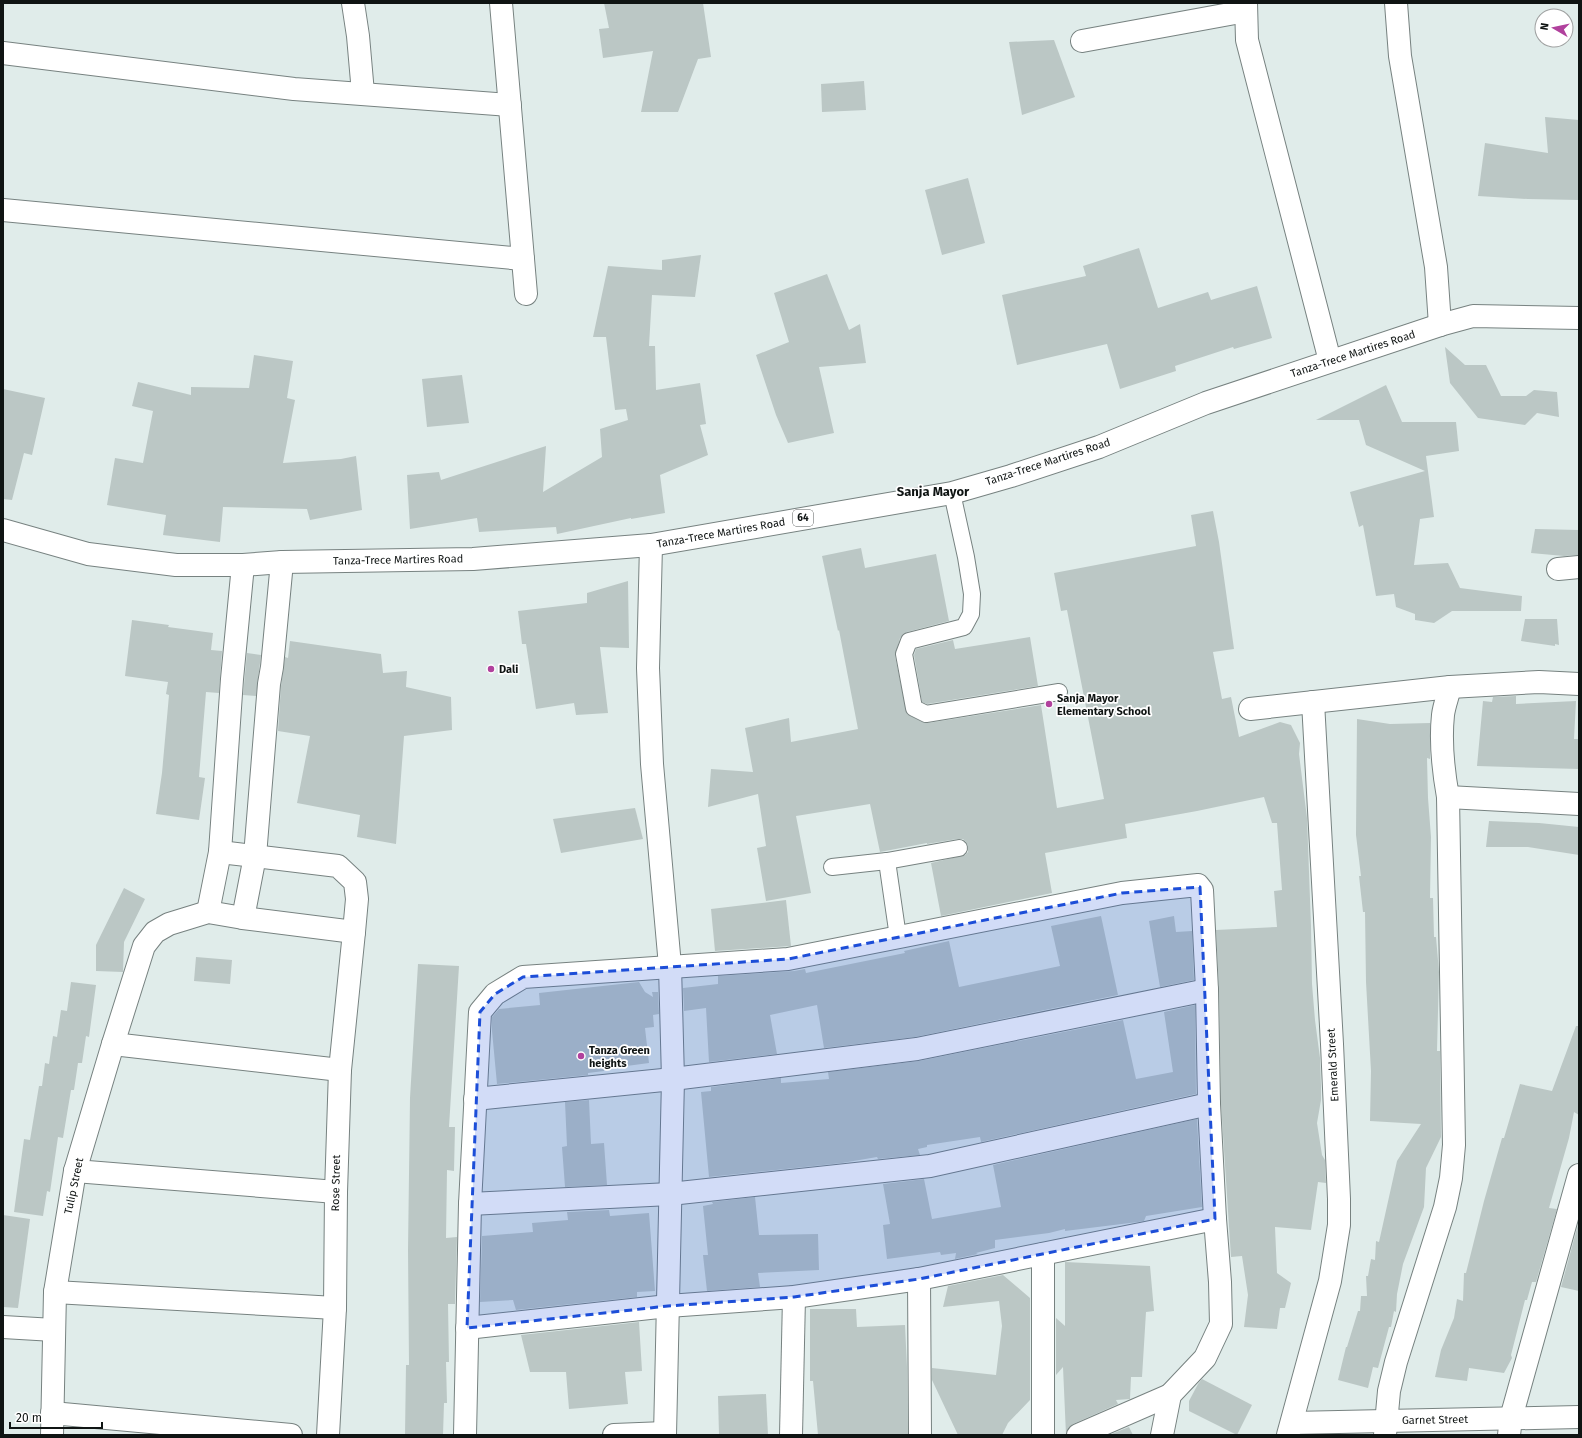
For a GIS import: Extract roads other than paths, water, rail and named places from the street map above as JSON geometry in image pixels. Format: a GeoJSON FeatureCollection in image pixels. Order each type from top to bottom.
{"type":"FeatureCollection","features":[{"type":"Feature","properties":{"kind":"street"},"geometry":{"type":"LineString","coordinates":[[353,3],[358,36],[363,93]]}},
{"type":"Feature","properties":{"kind":"street"},"geometry":{"type":"LineString","coordinates":[[501,3],[526,294]]}},
{"type":"Feature","properties":{"kind":"street"},"geometry":{"type":"LineString","coordinates":[[1396,3],[1400,56],[1436,267],[1440,325]]}},
{"type":"Feature","properties":{"kind":"street"},"geometry":{"type":"LineString","coordinates":[[1082,41],[1246,7],[1247,40],[1330,362]]}},
{"type":"Feature","properties":{"kind":"street"},"geometry":{"type":"LineString","coordinates":[[3,53],[294,89],[510,105]]}},
{"type":"Feature","properties":{"kind":"street"},"geometry":{"type":"LineString","coordinates":[[3,210],[523,259]]}},
{"type":"Feature","properties":{"kind":"street","name":"Tanza-Trece Martires Road"},"geometry":{"type":"LineString","coordinates":[[3,530],[88,554],[176,565],[243,565],[282,562],[473,559],[651,545],[952,493],[1099,448],[1206,403],[1440,325],[1473,316],[1579,318]]}},
{"type":"Feature","properties":{"kind":"street"},"geometry":{"type":"LineString","coordinates":[[614,1435],[665,1434],[673,1079],[670,966],[652,764],[648,668],[651,545]]}},
{"type":"Feature","properties":{"kind":"street"},"geometry":{"type":"LineString","coordinates":[[243,918],[255,856],[268,684],[272,668],[282,562]]}},
{"type":"Feature","properties":{"kind":"street"},"geometry":{"type":"LineString","coordinates":[[243,565],[232,679],[220,852],[208,912],[354,932]]}},
{"type":"Feature","properties":{"kind":"street"},"geometry":{"type":"LineString","coordinates":[[1558,569],[1579,567]]}},
{"type":"Feature","properties":{"kind":"street"},"geometry":{"type":"LineString","coordinates":[[1250,709],[1450,687],[1539,682],[1579,684]]}},
{"type":"Feature","properties":{"kind":"street"},"geometry":{"type":"LineString","coordinates":[[1385,1428],[1396,1362],[1436,1238],[1452,1171],[1455,1116],[1450,959],[1448,797],[1441,743],[1443,714],[1450,687]]}},
{"type":"Feature","properties":{"kind":"street","name":"Emerald Street"},"geometry":{"type":"LineString","coordinates":[[1290,1429],[1330,1281],[1339,1225],[1332,1044],[1313,702]]}},
{"type":"Feature","properties":{"kind":"street"},"geometry":{"type":"LineString","coordinates":[[1448,797],[1579,804]]}},
{"type":"Feature","properties":{"kind":"street","name":"Rose Street"},"geometry":{"type":"LineString","coordinates":[[220,852],[338,866],[355,882],[357,899],[340,1070],[336,1192],[335,1308],[328,1435]]}},
{"type":"Feature","properties":{"kind":"street"},"geometry":{"type":"LineString","coordinates":[[465,1435],[470,1204],[480,1012],[495,994],[523,977],[788,959],[1122,893],[1198,885],[1202,890],[1207,990],[1209,1104],[1220,1282],[1221,1324],[1205,1358],[1170,1394],[1078,1435]]}},
{"type":"Feature","properties":{"kind":"street","name":"Tulip Street"},"geometry":{"type":"LineString","coordinates":[[52,1435],[55,1292],[75,1171],[112,1044],[144,946],[155,932],[169,924],[208,912]]}},
{"type":"Feature","properties":{"kind":"street"},"geometry":{"type":"LineString","coordinates":[[475,1099],[673,1079],[917,1050],[1207,990]]}},
{"type":"Feature","properties":{"kind":"street"},"geometry":{"type":"LineString","coordinates":[[112,1044],[340,1070]]}},
{"type":"Feature","properties":{"kind":"street"},"geometry":{"type":"LineString","coordinates":[[470,1204],[670,1194],[930,1166],[1209,1104]]}},
{"type":"Feature","properties":{"kind":"street"},"geometry":{"type":"LineString","coordinates":[[75,1171],[336,1192]]}},
{"type":"Feature","properties":{"kind":"street"},"geometry":{"type":"LineString","coordinates":[[1510,1426],[1579,1175]]}},
{"type":"Feature","properties":{"kind":"street"},"geometry":{"type":"LineString","coordinates":[[467,1328],[668,1306],[794,1297],[919,1279],[1215,1219]]}},
{"type":"Feature","properties":{"kind":"street"},"geometry":{"type":"LineString","coordinates":[[1043,1254],[1043,1435]]}},
{"type":"Feature","properties":{"kind":"street"},"geometry":{"type":"LineString","coordinates":[[919,1279],[920,1435]]}},
{"type":"Feature","properties":{"kind":"street"},"geometry":{"type":"LineString","coordinates":[[55,1292],[335,1308]]}},
{"type":"Feature","properties":{"kind":"street"},"geometry":{"type":"LineString","coordinates":[[791,1435],[794,1297]]}},
{"type":"Feature","properties":{"kind":"street"},"geometry":{"type":"LineString","coordinates":[[3,1327],[54,1330]]}},
{"type":"Feature","properties":{"kind":"street"},"geometry":{"type":"LineString","coordinates":[[1162,1435],[1170,1394]]}},
{"type":"Feature","properties":{"kind":"street"},"geometry":{"type":"LineString","coordinates":[[52,1413],[291,1435]]}},
{"type":"Feature","properties":{"kind":"street","name":"Garnet Street"},"geometry":{"type":"LineString","coordinates":[[1290,1429],[1510,1426],[1579,1417]]}},
{"type":"Feature","properties":{"kind":"lane"},"geometry":{"type":"LineString","coordinates":[[952,493],[972,594],[971,614],[964,627],[909,641],[904,654],[914,708],[926,714],[1059,692]]}},
{"type":"Feature","properties":{"kind":"lane"},"geometry":{"type":"LineString","coordinates":[[832,867],[887,861],[958,848]]}},
{"type":"Feature","properties":{"kind":"lane"},"geometry":{"type":"LineString","coordinates":[[887,861],[898,937]]}},
{"type":"Feature","properties":{"kind":"place","name":"Dali"},"geometry":{"type":"Point","coordinates":[491,669]}},
{"type":"Feature","properties":{"kind":"place","name":"Sanja Mayor Elementary School"},"geometry":{"type":"Point","coordinates":[1049,704]}},
{"type":"Feature","properties":{"kind":"place","name":"Tanza Green heights"},"geometry":{"type":"Point","coordinates":[581,1056]}},
{"type":"Feature","properties":{"kind":"district","name":"Sanja Mayor"},"geometry":{"type":"Point","coordinates":[933,491]}}]}
